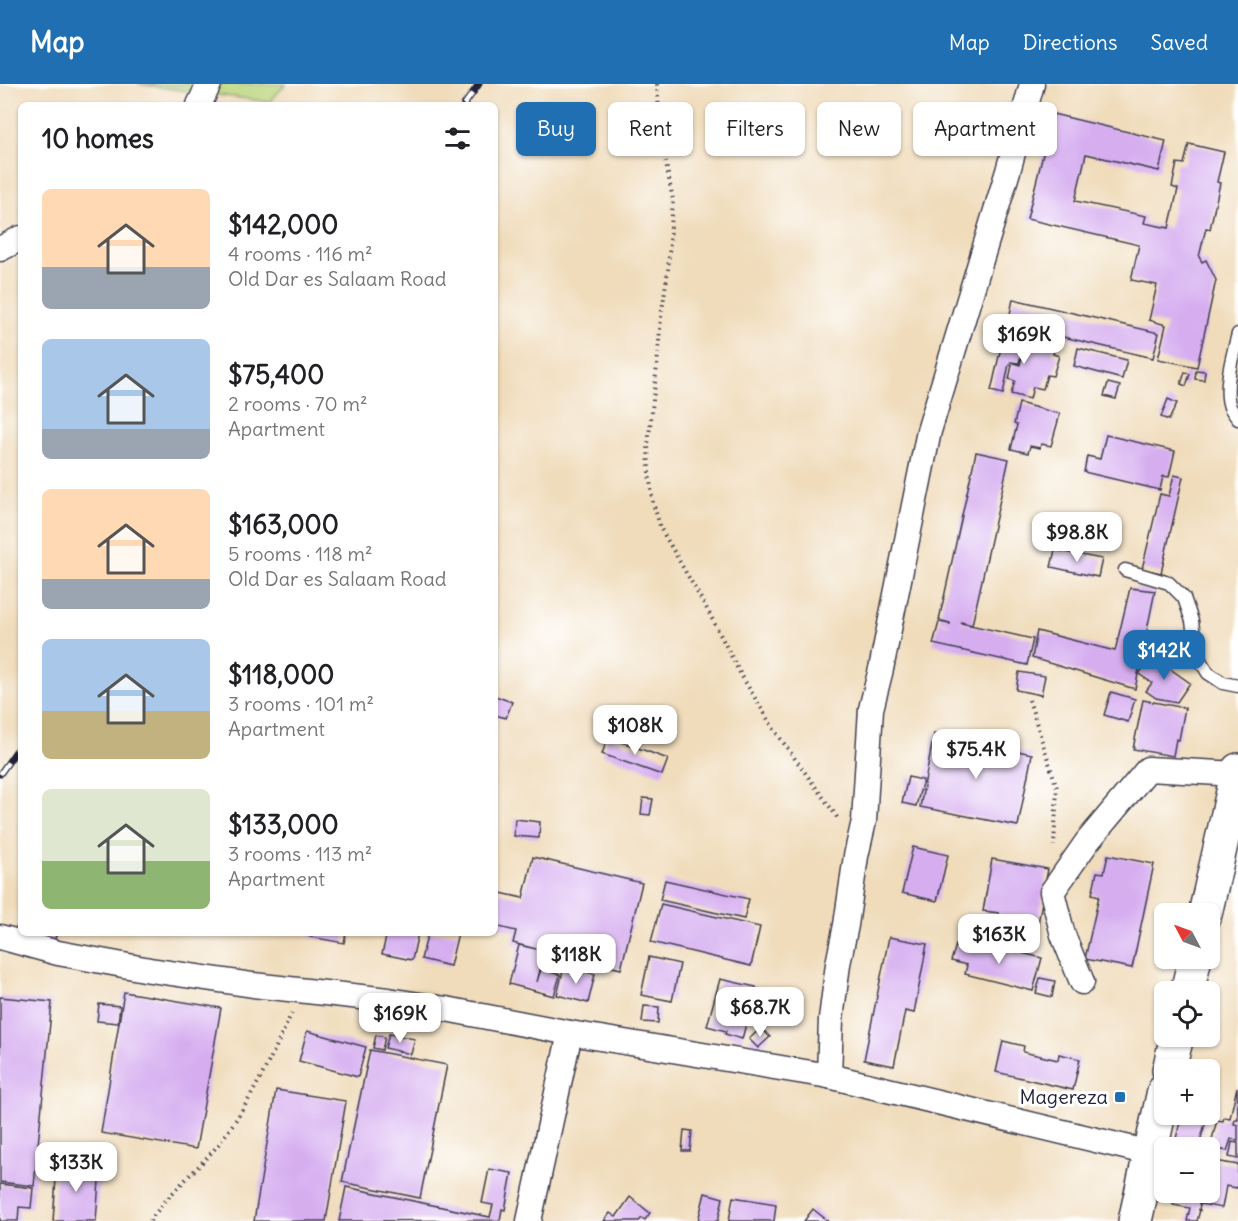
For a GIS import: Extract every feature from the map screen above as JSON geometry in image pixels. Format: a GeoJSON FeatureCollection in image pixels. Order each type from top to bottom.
{"type":"FeatureCollection","features":[{"type":"Feature","properties":{"kind":"main road"},"geometry":{"type":"LineString","coordinates":[[1208,903],[1234,809],[1238,772]]}},
{"type":"Feature","properties":{"kind":"main road"},"geometry":{"type":"LineString","coordinates":[[1134,1221],[1156,1125]]}},
{"type":"Feature","properties":{"kind":"street"},"geometry":{"type":"LineString","coordinates":[[200,102],[209,84]]}},
{"type":"Feature","properties":{"kind":"street"},"geometry":{"type":"LineString","coordinates":[[829,1076],[831,1019],[838,964],[864,821],[871,709],[929,431],[1032,84]]}},
{"type":"Feature","properties":{"kind":"street"},"geometry":{"type":"LineString","coordinates":[[0,249],[18,240]]}},
{"type":"Feature","properties":{"kind":"street"},"geometry":{"type":"LineString","coordinates":[[1083,982],[1063,935],[1052,892],[1087,842],[1148,769],[1238,772]]}},
{"type":"Feature","properties":{"kind":"street"},"geometry":{"type":"LineString","coordinates":[[0,937],[69,955],[150,970],[446,1008],[570,1033],[829,1076],[1150,1153]]}},
{"type":"Feature","properties":{"kind":"street"},"geometry":{"type":"LineString","coordinates":[[529,1221],[570,1033]]}},
{"type":"Feature","properties":{"kind":"lane"},"geometry":{"type":"LineString","coordinates":[[1238,334],[1227,395],[1230,409],[1238,419]]}},
{"type":"Feature","properties":{"kind":"lane"},"geometry":{"type":"LineString","coordinates":[[1125,570],[1169,583],[1184,598],[1192,621],[1200,662],[1208,673],[1223,683],[1238,686]]}},
{"type":"Feature","properties":{"kind":"path"},"geometry":{"type":"LineString","coordinates":[[657,84],[661,138],[673,200],[668,270],[648,444],[653,503],[661,529],[708,611],[741,675],[781,740],[836,814],[856,856]]}},
{"type":"Feature","properties":{"kind":"path"},"geometry":{"type":"LineString","coordinates":[[1029,699],[1057,788],[1052,892]]}},
{"type":"Feature","properties":{"kind":"path"},"geometry":{"type":"LineString","coordinates":[[150,1221],[159,1208],[230,1130],[274,1054],[302,991]]}},
{"type":"Feature","properties":{"kind":"green space"},"geometry":{"type":"Polygon","coordinates":[[[138,84],[286,84],[269,102],[138,84]]]}},
{"type":"Feature","properties":{"kind":"building"},"geometry":{"type":"Polygon","coordinates":[[[1057,115],[1166,141],[1159,171],[1086,154],[1075,201],[1146,216],[1144,223],[1169,228],[1178,189],[1172,187],[1177,163],[1184,164],[1189,144],[1224,152],[1210,229],[1206,228],[1199,257],[1202,262],[1206,260],[1216,280],[1197,367],[1158,359],[1166,325],[1149,320],[1157,285],[1131,280],[1139,245],[1027,219],[1043,156],[1057,156],[1057,115]]]}},
{"type":"Feature","properties":{"kind":"building"},"geometry":{"type":"Polygon","coordinates":[[[1013,299],[1159,333],[1153,358],[1008,324],[1013,299]]]}},
{"type":"Feature","properties":{"kind":"building"},"geometry":{"type":"Polygon","coordinates":[[[1004,334],[1025,339],[1019,363],[1010,362],[1020,365],[1027,338],[1055,345],[1053,354],[1059,356],[1053,376],[1047,375],[1043,389],[1033,387],[1030,399],[1011,394],[1015,381],[1009,379],[1012,365],[1009,364],[1003,394],[991,391],[1004,334]]]}},
{"type":"Feature","properties":{"kind":"building"},"geometry":{"type":"Polygon","coordinates":[[[1078,348],[1127,360],[1122,379],[1074,366],[1078,348]]]}},
{"type":"Feature","properties":{"kind":"building"},"geometry":{"type":"Polygon","coordinates":[[[1196,370],[1205,371],[1204,380],[1195,379],[1196,370]]]}},
{"type":"Feature","properties":{"kind":"building"},"geometry":{"type":"Polygon","coordinates":[[[1185,372],[1190,374],[1186,386],[1181,384],[1185,372]]]}},
{"type":"Feature","properties":{"kind":"building"},"geometry":{"type":"Polygon","coordinates":[[[1108,383],[1120,386],[1116,399],[1104,396],[1108,383]]]}},
{"type":"Feature","properties":{"kind":"building"},"geometry":{"type":"Polygon","coordinates":[[[1168,399],[1177,403],[1169,420],[1161,417],[1168,399]]]}},
{"type":"Feature","properties":{"kind":"building"},"geometry":{"type":"Polygon","coordinates":[[[1019,403],[1060,414],[1051,446],[1041,444],[1040,448],[1030,446],[1028,453],[1011,449],[1019,403]]]}},
{"type":"Feature","properties":{"kind":"building"},"geometry":{"type":"Polygon","coordinates":[[[1106,435],[1175,451],[1169,477],[1163,476],[1160,490],[1084,472],[1087,456],[1100,459],[1106,435]]]}},
{"type":"Feature","properties":{"kind":"building"},"geometry":{"type":"Polygon","coordinates":[[[976,452],[1009,459],[972,625],[961,623],[1033,639],[1027,665],[933,644],[939,622],[950,624],[939,620],[976,452]]]}},
{"type":"Feature","properties":{"kind":"building"},"geometry":{"type":"Polygon","coordinates":[[[1174,475],[1183,477],[1161,573],[1142,569],[1160,494],[1169,496],[1174,475]]]}},
{"type":"Feature","properties":{"kind":"building"},"geometry":{"type":"Polygon","coordinates":[[[1055,550],[1102,559],[1098,577],[1051,567],[1055,550]]]}},
{"type":"Feature","properties":{"kind":"building"},"geometry":{"type":"Polygon","coordinates":[[[1130,588],[1155,591],[1135,689],[1032,658],[1037,631],[1115,651],[1130,588]]]}},
{"type":"Feature","properties":{"kind":"building"},"geometry":{"type":"Polygon","coordinates":[[[1152,656],[1190,683],[1177,702],[1156,698],[1146,691],[1152,683],[1139,674],[1152,656]]]}},
{"type":"Feature","properties":{"kind":"building"},"geometry":{"type":"Polygon","coordinates":[[[1019,672],[1045,676],[1041,695],[1016,690],[1019,672]]]}},
{"type":"Feature","properties":{"kind":"building"},"geometry":{"type":"Polygon","coordinates":[[[1111,692],[1135,699],[1128,722],[1104,715],[1111,692]]]}},
{"type":"Feature","properties":{"kind":"building"},"geometry":{"type":"Polygon","coordinates":[[[498,697],[512,702],[506,718],[498,716],[498,697]]]}},
{"type":"Feature","properties":{"kind":"building"},"geometry":{"type":"Polygon","coordinates":[[[1143,700],[1185,708],[1179,740],[1176,739],[1173,756],[1133,749],[1143,700]]]}},
{"type":"Feature","properties":{"kind":"building"},"geometry":{"type":"Polygon","coordinates":[[[934,734],[1032,754],[1018,826],[920,807],[934,734]]]}},
{"type":"Feature","properties":{"kind":"building"},"geometry":{"type":"Polygon","coordinates":[[[608,737],[668,759],[662,775],[602,754],[608,737]]]}},
{"type":"Feature","properties":{"kind":"building"},"geometry":{"type":"Polygon","coordinates":[[[908,777],[923,780],[916,806],[902,803],[908,777]]]}},
{"type":"Feature","properties":{"kind":"building"},"geometry":{"type":"Polygon","coordinates":[[[643,798],[653,799],[650,815],[641,814],[643,798]]]}},
{"type":"Feature","properties":{"kind":"building"},"geometry":{"type":"Polygon","coordinates":[[[515,819],[540,822],[539,838],[514,836],[515,819]]]}},
{"type":"Feature","properties":{"kind":"building"},"geometry":{"type":"Polygon","coordinates":[[[913,847],[948,855],[937,901],[902,893],[913,847]]]}},
{"type":"Feature","properties":{"kind":"building"},"geometry":{"type":"Polygon","coordinates":[[[1108,855],[1154,864],[1132,968],[1085,959],[1099,896],[1092,894],[1097,872],[1104,873],[1108,855]]]}},
{"type":"Feature","properties":{"kind":"building"},"geometry":{"type":"Polygon","coordinates":[[[533,857],[642,883],[621,969],[545,951],[537,982],[541,969],[560,975],[554,996],[509,984],[519,945],[536,949],[513,943],[516,931],[498,927],[498,892],[523,898],[533,857]]]}},
{"type":"Feature","properties":{"kind":"building"},"geometry":{"type":"Polygon","coordinates":[[[992,859],[1048,869],[1036,935],[996,929],[999,913],[983,911],[992,859]]]}},
{"type":"Feature","properties":{"kind":"building"},"geometry":{"type":"Polygon","coordinates":[[[665,880],[749,899],[744,919],[660,900],[665,880]]]}},
{"type":"Feature","properties":{"kind":"building"},"geometry":{"type":"Polygon","coordinates":[[[661,904],[760,927],[751,966],[651,942],[661,904]]]}},
{"type":"Feature","properties":{"kind":"building"},"geometry":{"type":"Polygon","coordinates":[[[32,936],[56,936],[50,946],[32,936]]]}},
{"type":"Feature","properties":{"kind":"building"},"geometry":{"type":"Polygon","coordinates":[[[310,936],[345,936],[344,943],[310,936]]]}},
{"type":"Feature","properties":{"kind":"building"},"geometry":{"type":"Polygon","coordinates":[[[386,936],[417,936],[412,960],[382,954],[386,936]]]}},
{"type":"Feature","properties":{"kind":"building"},"geometry":{"type":"Polygon","coordinates":[[[427,936],[457,936],[450,966],[421,959],[427,936]]]}},
{"type":"Feature","properties":{"kind":"building"},"geometry":{"type":"Polygon","coordinates":[[[889,937],[927,944],[914,1013],[905,1011],[894,1066],[864,1060],[889,937]]]}},
{"type":"Feature","properties":{"kind":"building"},"geometry":{"type":"Polygon","coordinates":[[[975,941],[1042,958],[1033,991],[965,974],[967,965],[951,961],[956,945],[973,949],[975,941]]]}},
{"type":"Feature","properties":{"kind":"building"},"geometry":{"type":"Polygon","coordinates":[[[649,957],[680,964],[672,1001],[641,995],[649,957]]]}},
{"type":"Feature","properties":{"kind":"building"},"geometry":{"type":"Polygon","coordinates":[[[564,967],[595,974],[588,1003],[557,995],[564,967]]]}},
{"type":"Feature","properties":{"kind":"building"},"geometry":{"type":"Polygon","coordinates":[[[1040,978],[1055,981],[1052,997],[1036,993],[1040,978]]]}},
{"type":"Feature","properties":{"kind":"building"},"geometry":{"type":"Polygon","coordinates":[[[720,979],[756,987],[742,1039],[725,1034],[726,1031],[707,1026],[720,979]]]}},
{"type":"Feature","properties":{"kind":"building"},"geometry":{"type":"Polygon","coordinates":[[[124,992],[221,1008],[196,1149],[101,1133],[124,992]]]}},
{"type":"Feature","properties":{"kind":"building"},"geometry":{"type":"Polygon","coordinates":[[[0,997],[52,1002],[34,1186],[0,1182],[0,997]]]}},
{"type":"Feature","properties":{"kind":"building"},"geometry":{"type":"Polygon","coordinates":[[[99,1004],[120,1006],[118,1023],[97,1021],[99,1004]]]}},
{"type":"Feature","properties":{"kind":"building"},"geometry":{"type":"Polygon","coordinates":[[[644,1006],[659,1007],[658,1023],[642,1022],[644,1006]]]}},
{"type":"Feature","properties":{"kind":"building"},"geometry":{"type":"Polygon","coordinates":[[[761,1028],[770,1037],[758,1048],[749,1039],[761,1028]]]}},
{"type":"Feature","properties":{"kind":"building"},"geometry":{"type":"Polygon","coordinates":[[[307,1031],[366,1047],[358,1077],[299,1061],[307,1031]]]}},
{"type":"Feature","properties":{"kind":"building"},"geometry":{"type":"Polygon","coordinates":[[[389,1034],[415,1039],[411,1054],[385,1048],[389,1034]]]}},
{"type":"Feature","properties":{"kind":"building"},"geometry":{"type":"Polygon","coordinates":[[[376,1035],[385,1037],[382,1050],[373,1048],[376,1035]]]}},
{"type":"Feature","properties":{"kind":"building"},"geometry":{"type":"Polygon","coordinates":[[[1003,1041],[1024,1046],[1023,1052],[1058,1060],[1059,1054],[1080,1059],[1073,1090],[996,1072],[1003,1041]]]}},
{"type":"Feature","properties":{"kind":"building"},"geometry":{"type":"Polygon","coordinates":[[[370,1050],[447,1065],[420,1198],[342,1182],[370,1050]]]}},
{"type":"Feature","properties":{"kind":"building"},"geometry":{"type":"Polygon","coordinates":[[[1237,1087],[1238,1119],[1235,1119],[1234,1124],[1238,1125],[1238,1140],[1231,1139],[1227,1151],[1220,1149],[1220,1137],[1213,1137],[1216,1125],[1220,1125],[1220,1120],[1223,1121],[1224,1117],[1230,1118],[1237,1087]]]}},
{"type":"Feature","properties":{"kind":"building"},"geometry":{"type":"Polygon","coordinates":[[[276,1090],[346,1101],[326,1221],[254,1221],[276,1090]]]}},
{"type":"Feature","properties":{"kind":"building"},"geometry":{"type":"Polygon","coordinates":[[[1179,1125],[1205,1125],[1201,1137],[1176,1137],[1179,1125]]]}},
{"type":"Feature","properties":{"kind":"building"},"geometry":{"type":"Polygon","coordinates":[[[684,1130],[692,1131],[690,1151],[682,1151],[684,1130]]]}},
{"type":"Feature","properties":{"kind":"building"},"geometry":{"type":"Polygon","coordinates":[[[1232,1142],[1238,1143],[1238,1159],[1229,1157],[1232,1142]]]}},
{"type":"Feature","properties":{"kind":"building"},"geometry":{"type":"Polygon","coordinates":[[[1220,1162],[1238,1165],[1237,1188],[1226,1186],[1222,1208],[1200,1204],[1220,1203],[1220,1162]]]}},
{"type":"Feature","properties":{"kind":"building"},"geometry":{"type":"Polygon","coordinates":[[[57,1164],[100,1167],[96,1221],[53,1221],[57,1164]]]}},
{"type":"Feature","properties":{"kind":"building"},"geometry":{"type":"Polygon","coordinates":[[[489,1169],[512,1173],[505,1210],[502,1209],[500,1220],[339,1221],[346,1187],[490,1217],[493,1205],[482,1203],[489,1169]]]}},
{"type":"Feature","properties":{"kind":"building"},"geometry":{"type":"Polygon","coordinates":[[[0,1184],[33,1188],[31,1208],[19,1207],[18,1221],[0,1221],[0,1184]]]}},
{"type":"Feature","properties":{"kind":"building"},"geometry":{"type":"Polygon","coordinates":[[[705,1193],[723,1198],[718,1221],[698,1221],[705,1193]]]}},
{"type":"Feature","properties":{"kind":"building"},"geometry":{"type":"Polygon","coordinates":[[[630,1197],[650,1213],[645,1220],[642,1218],[639,1221],[604,1221],[610,1213],[616,1217],[630,1197]]]}},
{"type":"Feature","properties":{"kind":"building"},"geometry":{"type":"Polygon","coordinates":[[[733,1197],[776,1204],[774,1221],[729,1221],[733,1197]]]}},
{"type":"Feature","properties":{"kind":"building"},"geometry":{"type":"Polygon","coordinates":[[[1173,1203],[1199,1203],[1197,1221],[1187,1221],[1190,1208],[1173,1205],[1173,1203]]]}},
{"type":"Feature","properties":{"kind":"building"},"geometry":{"type":"Polygon","coordinates":[[[813,1209],[828,1221],[804,1221],[813,1209]]]}},
{"type":"Feature","properties":{"kind":"railway"},"geometry":{"type":"LineString","coordinates":[[466,102],[479,84]]}},
{"type":"Feature","properties":{"kind":"railway"},"geometry":{"type":"LineString","coordinates":[[0,774],[18,748]]}},
{"type":"Feature","properties":{"kind":"place","name":"Magereza"},"geometry":{"type":"Point","coordinates":[1120,1097]}}]}
